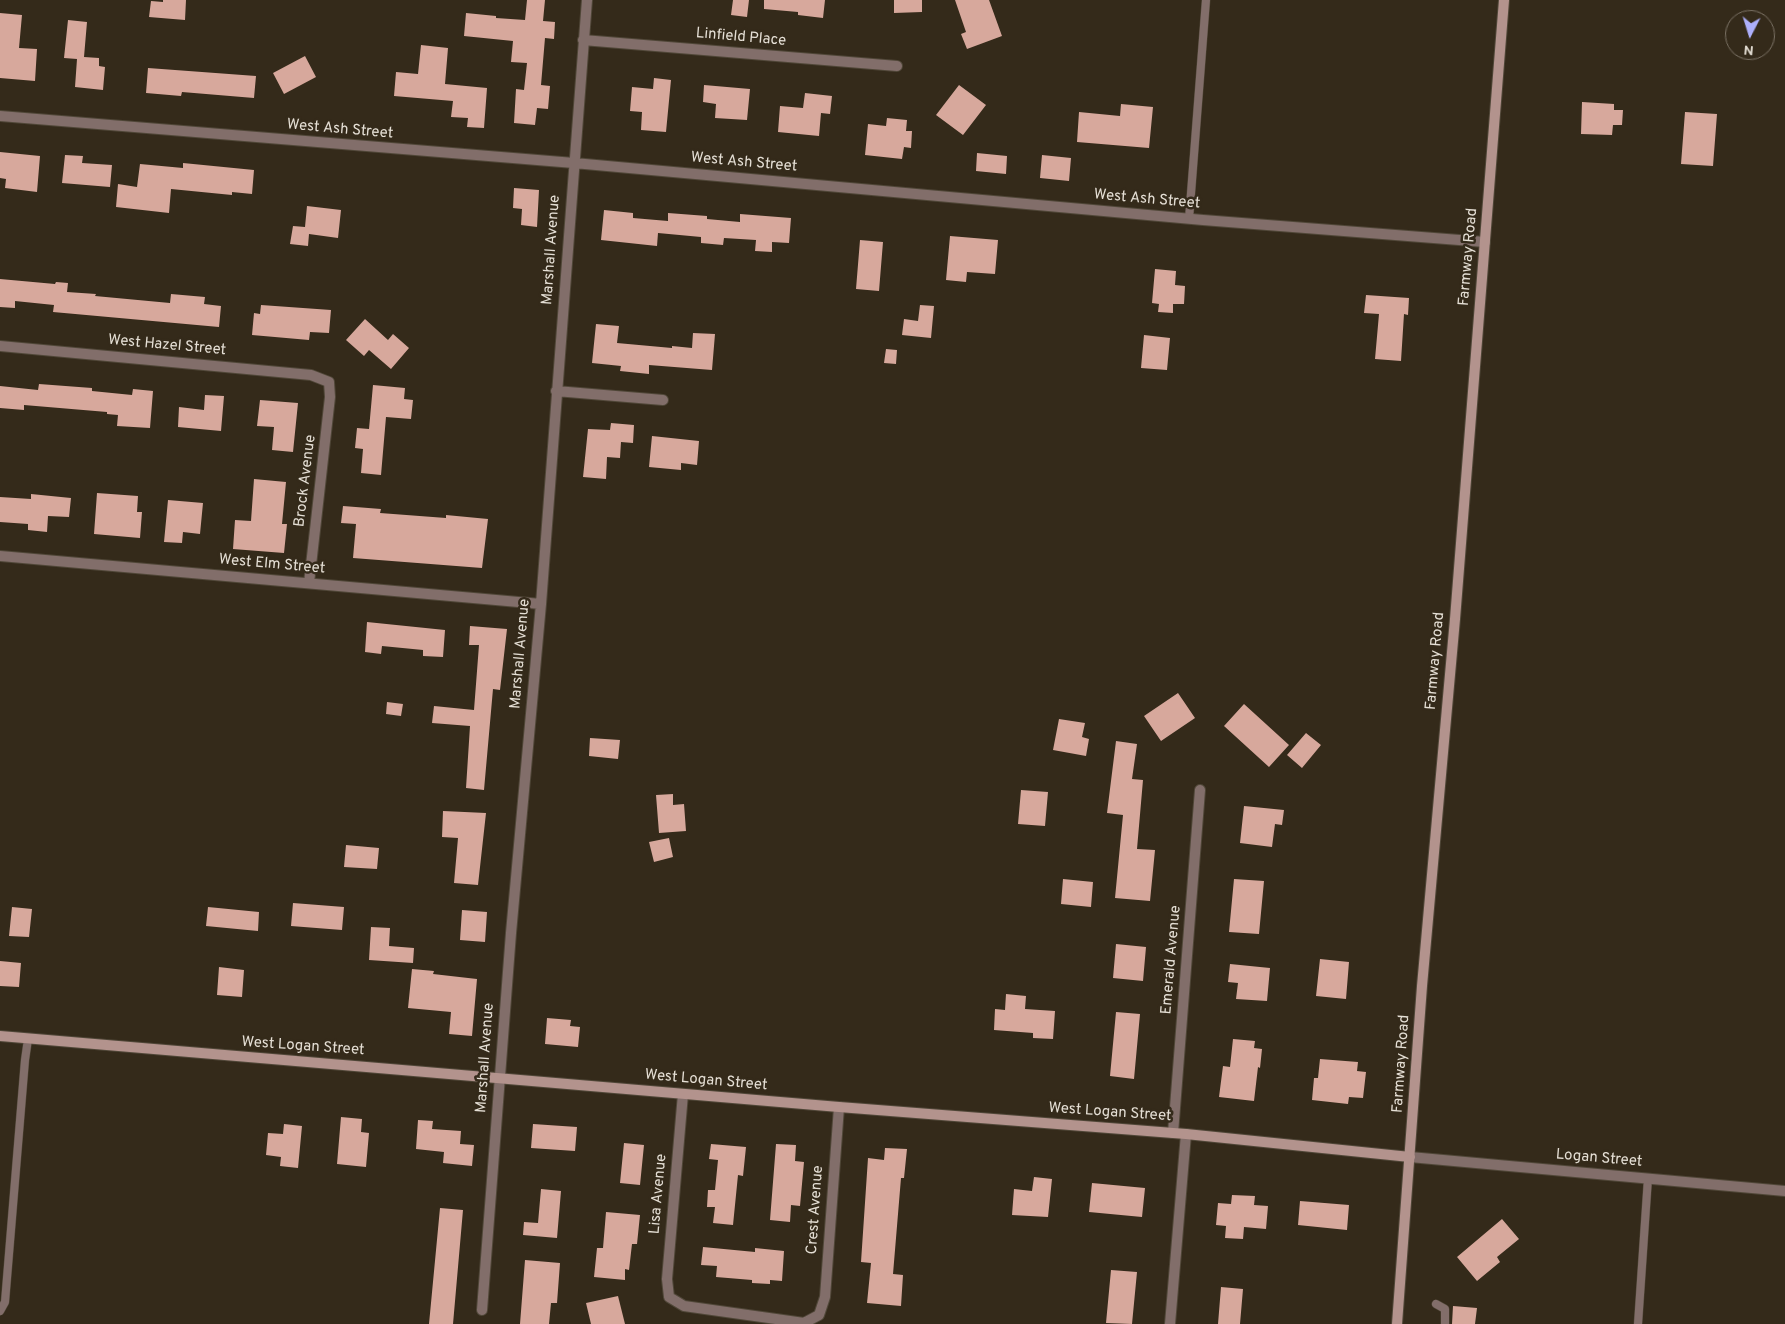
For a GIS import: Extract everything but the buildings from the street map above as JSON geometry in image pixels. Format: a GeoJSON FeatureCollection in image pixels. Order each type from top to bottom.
{"type":"FeatureCollection","features":[{"type":"Feature","properties":{"kind":"street","name":"Marshall Avenue"},"geometry":{"type":"LineString","coordinates":[[482,1310],[511,933],[541,604],[587,0]]}},
{"type":"Feature","properties":{"kind":"street","name":"Farmway Road"},"geometry":{"type":"LineString","coordinates":[[1397,1324],[1422,986],[1455,619],[1504,0]]}},
{"type":"Feature","properties":{"kind":"street","name":"Linfield Place"},"geometry":{"type":"LineString","coordinates":[[584,40],[897,66]]}},
{"type":"Feature","properties":{"kind":"street","name":"West Ash Street"},"geometry":{"type":"LineString","coordinates":[[0,116],[199,134],[574,163],[1189,219],[1485,242]]}},
{"type":"Feature","properties":{"kind":"street","name":"West Hazel Street"},"geometry":{"type":"LineString","coordinates":[[0,346],[312,374],[329,382]]}},
{"type":"Feature","properties":{"kind":"street","name":"Brock Avenue"},"geometry":{"type":"LineString","coordinates":[[309,583],[330,397],[329,382]]}},
{"type":"Feature","properties":{"kind":"street"},"geometry":{"type":"LineString","coordinates":[[556,391],[663,400]]}},
{"type":"Feature","properties":{"kind":"street","name":"West Elm Street"},"geometry":{"type":"LineString","coordinates":[[0,556],[541,604]]}},
{"type":"Feature","properties":{"kind":"street","name":"Emerald Avenue"},"geometry":{"type":"LineString","coordinates":[[1173,1133],[1200,790]]}},
{"type":"Feature","properties":{"kind":"street","name":"West Logan Street"},"geometry":{"type":"LineString","coordinates":[[0,1036],[227,1057],[1186,1134],[1410,1157]]}},
{"type":"Feature","properties":{"kind":"street","name":"Lisa Avenue"},"geometry":{"type":"LineString","coordinates":[[683,1094],[667,1279],[669,1297],[684,1306],[804,1323],[819,1315]]}},
{"type":"Feature","properties":{"kind":"street","name":"Crest Avenue"},"geometry":{"type":"LineString","coordinates":[[819,1315],[825,1297],[839,1107]]}},
{"type":"Feature","properties":{"kind":"street"},"geometry":{"type":"LineString","coordinates":[[1170,1324],[1186,1134]]}},
{"type":"Feature","properties":{"kind":"street","name":"Logan Street"},"geometry":{"type":"LineString","coordinates":[[1410,1157],[1785,1191]]}},
{"type":"Feature","properties":{"kind":"lane"},"geometry":{"type":"LineString","coordinates":[[1189,219],[1206,0]]}},
{"type":"Feature","properties":{"kind":"lane"},"geometry":{"type":"LineString","coordinates":[[0,1311],[5,1302],[24,1060],[28,1039]]}},
{"type":"Feature","properties":{"kind":"lane"},"geometry":{"type":"LineString","coordinates":[[1638,1324],[1648,1178]]}},
{"type":"Feature","properties":{"kind":"lane"},"geometry":{"type":"LineString","coordinates":[[1436,1304],[1444,1309],[1446,1324]]}}]}
